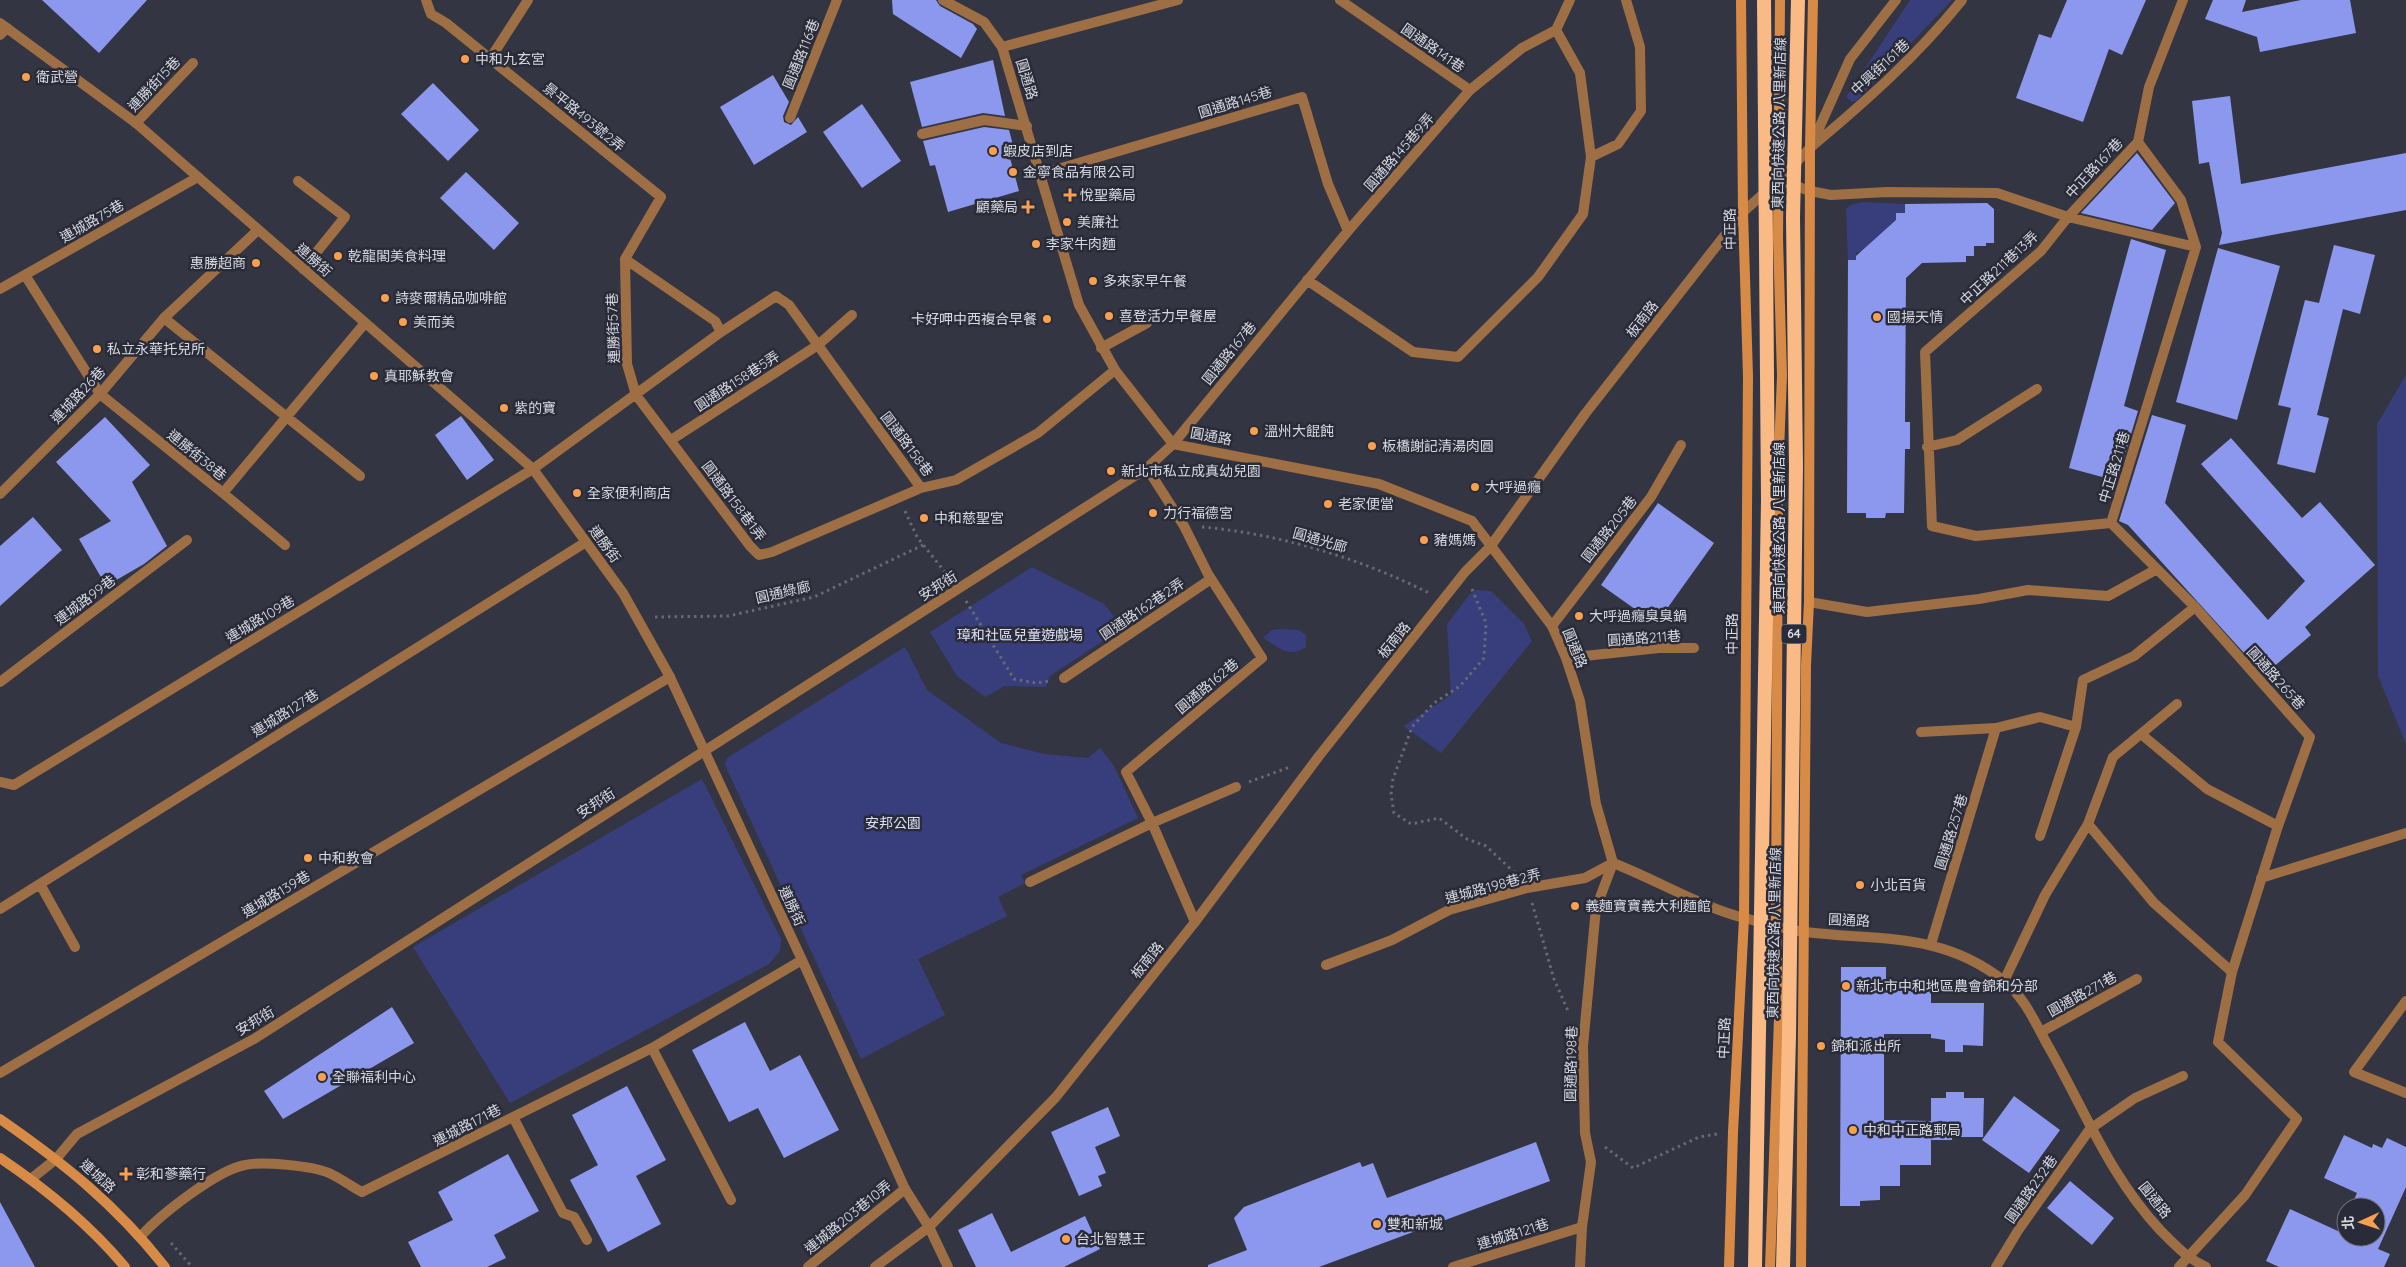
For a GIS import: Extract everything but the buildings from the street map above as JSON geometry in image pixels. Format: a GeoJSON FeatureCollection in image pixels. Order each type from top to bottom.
{"type":"FeatureCollection","features":[{"type":"Feature","properties":{"kind":"highway","name":"東西向快速公路 八里新店線"},"geometry":{"type":"LineString","coordinates":[[1755,1267],[1768,500],[1764,0]]}},
{"type":"Feature","properties":{"kind":"highway","name":"東西向快速公路 八里新店線"},"geometry":{"type":"LineString","coordinates":[[1783,1267],[1791,916],[1796,466],[1793,217],[1798,0]]}},
{"type":"Feature","properties":{"kind":"main road","name":"中正路"},"geometry":{"type":"LineString","coordinates":[[1730,1267],[1733,1132],[1744,918],[1748,376],[1743,212],[1741,0]]}},
{"type":"Feature","properties":{"kind":"main road"},"geometry":{"type":"LineString","coordinates":[[1770,1267],[1779,1019],[1776,925],[1778,484],[1782,376],[1778,238],[1780,0]]}},
{"type":"Feature","properties":{"kind":"main road"},"geometry":{"type":"LineString","coordinates":[[1801,1267],[1806,665],[1809,602],[1810,148],[1813,0]]}},
{"type":"Feature","properties":{"kind":"main road","name":"連城路"},"geometry":{"type":"LineString","coordinates":[[0,1120],[56,1158],[96,1191],[141,1236],[165,1267]]}},
{"type":"Feature","properties":{"kind":"main road"},"geometry":{"type":"LineString","coordinates":[[0,1158],[31,1179],[66,1207],[111,1251],[124,1267]]}},
{"type":"Feature","properties":{"kind":"street","name":"景平路493號2弄"},"geometry":{"type":"LineString","coordinates":[[426,0],[431,14],[490,59],[661,197],[625,259]]}},
{"type":"Feature","properties":{"kind":"street"},"geometry":{"type":"LineString","coordinates":[[490,59],[528,0]]}},
{"type":"Feature","properties":{"kind":"street","name":"圓通路116巷"},"geometry":{"type":"LineString","coordinates":[[790,118],[838,0]]}},
{"type":"Feature","properties":{"kind":"street","name":"圓通路"},"geometry":{"type":"LineString","coordinates":[[943,0],[984,22],[1002,47],[1079,306],[1115,370],[1173,444],[1379,484],[1472,521],[1552,626],[1566,658],[1580,701],[1596,804],[1613,863],[1651,877],[1708,906],[1744,918],[1804,932],[1875,936],[1931,944],[1970,959],[2004,981],[2024,1004],[2041,1032],[2090,1129],[2139,1207],[2187,1257],[2206,1267]]}},
{"type":"Feature","properties":{"kind":"street"},"geometry":{"type":"LineString","coordinates":[[1002,47],[1178,0]]}},
{"type":"Feature","properties":{"kind":"street"},"geometry":{"type":"LineString","coordinates":[[1307,280],[1414,352],[1458,357],[1538,277],[1583,214],[1591,157],[1580,73],[1556,30],[1570,0]]}},
{"type":"Feature","properties":{"kind":"street"},"geometry":{"type":"LineString","coordinates":[[1591,157],[1618,144],[1642,111],[1640,47],[1626,0]]}},
{"type":"Feature","properties":{"kind":"street","name":"板南路"},"geometry":{"type":"LineString","coordinates":[[876,1267],[929,1227],[1056,1096],[1195,922],[1319,756],[1465,572],[1490,546],[1585,414],[1743,212],[1779,180],[1810,148],[1850,59],[1896,0]]}},
{"type":"Feature","properties":{"kind":"street","name":"中興街161巷"},"geometry":{"type":"LineString","coordinates":[[1810,148],[1883,87],[1934,36],[1962,0]]}},
{"type":"Feature","properties":{"kind":"street","name":"中正路167巷"},"geometry":{"type":"LineString","coordinates":[[1779,180],[1810,192],[1831,195],[1887,192],[1997,193],[2068,217],[2138,142],[2149,87],[2183,0]]}},
{"type":"Feature","properties":{"kind":"street","name":"圓通路141巷"},"geometry":{"type":"LineString","coordinates":[[1345,1],[1470,90],[1522,48],[1556,30]]}},
{"type":"Feature","properties":{"kind":"street","name":"連勝街"},"geometry":{"type":"LineString","coordinates":[[2,29],[136,123],[532,469],[623,593],[670,677],[802,960],[905,1189],[929,1227],[948,1267]]}},
{"type":"Feature","properties":{"kind":"street","name":"連勝街15巷"},"geometry":{"type":"LineString","coordinates":[[136,123],[193,62]]}},
{"type":"Feature","properties":{"kind":"street","name":"圓通路145巷9弄"},"geometry":{"type":"LineString","coordinates":[[1348,230],[1470,90]]}},
{"type":"Feature","properties":{"kind":"street","name":"圓通路145巷"},"geometry":{"type":"LineString","coordinates":[[1040,174],[1302,96],[1328,184],[1348,230]]}},
{"type":"Feature","properties":{"kind":"street"},"geometry":{"type":"LineString","coordinates":[[922,134],[984,120],[1027,126]]}},
{"type":"Feature","properties":{"kind":"street"},"geometry":{"type":"LineString","coordinates":[[2138,142],[2181,200],[2196,247]]}},
{"type":"Feature","properties":{"kind":"street","name":"連城路75巷"},"geometry":{"type":"LineString","coordinates":[[0,289],[198,177]]}},
{"type":"Feature","properties":{"kind":"street"},"geometry":{"type":"LineString","coordinates":[[298,180],[345,217],[303,268]]}},
{"type":"Feature","properties":{"kind":"street"},"geometry":{"type":"LineString","coordinates":[[2068,217],[2196,247]]}},
{"type":"Feature","properties":{"kind":"street","name":"中正路211巷13弄"},"geometry":{"type":"LineString","coordinates":[[2068,217],[2041,251],[1925,352],[1927,447],[1932,526],[1976,536],[2111,523]]}},
{"type":"Feature","properties":{"kind":"street","name":"連城路26巷"},"geometry":{"type":"LineString","coordinates":[[0,494],[100,394],[164,318],[258,230]]}},
{"type":"Feature","properties":{"kind":"street","name":"圓通路167巷"},"geometry":{"type":"LineString","coordinates":[[1173,444],[1348,230]]}},
{"type":"Feature","properties":{"kind":"street","name":"中正路211巷"},"geometry":{"type":"LineString","coordinates":[[2157,569],[2111,523],[2196,247]]}},
{"type":"Feature","properties":{"kind":"street"},"geometry":{"type":"LineString","coordinates":[[532,469],[721,332],[715,321],[625,259]]}},
{"type":"Feature","properties":{"kind":"street","name":"連勝街57巷"},"geometry":{"type":"LineString","coordinates":[[625,259],[627,364],[636,395]]}},
{"type":"Feature","properties":{"kind":"street","name":"連勝街38巷"},"geometry":{"type":"LineString","coordinates":[[25,276],[100,394],[223,493],[365,323]]}},
{"type":"Feature","properties":{"kind":"street","name":"圓通路158巷"},"geometry":{"type":"LineString","coordinates":[[721,332],[776,296],[789,305],[921,488],[956,480],[1038,434],[1115,370]]}},
{"type":"Feature","properties":{"kind":"street","name":"圓通路158巷5弄"},"geometry":{"type":"LineString","coordinates":[[671,440],[818,345],[852,315]]}},
{"type":"Feature","properties":{"kind":"street"},"geometry":{"type":"LineString","coordinates":[[164,318],[360,476]]}},
{"type":"Feature","properties":{"kind":"street"},"geometry":{"type":"LineString","coordinates":[[1102,348],[1146,323]]}},
{"type":"Feature","properties":{"kind":"street"},"geometry":{"type":"LineString","coordinates":[[1927,447],[1957,440],[2037,389]]}},
{"type":"Feature","properties":{"kind":"street","name":"圓通路158巷1弄"},"geometry":{"type":"LineString","coordinates":[[636,395],[750,546],[759,555],[772,552],[921,488]]}},
{"type":"Feature","properties":{"kind":"street","name":"安邦街"},"geometry":{"type":"LineString","coordinates":[[31,1179],[56,1158],[77,1134],[254,1039],[1147,468],[1173,444]]}},
{"type":"Feature","properties":{"kind":"street","name":"圓通路205巷"},"geometry":{"type":"LineString","coordinates":[[1552,626],[1651,497],[1682,445]]}},
{"type":"Feature","properties":{"kind":"street","name":"圓通路162巷"},"geometry":{"type":"LineString","coordinates":[[1147,468],[1184,526],[1211,579],[1262,658],[1126,772],[1152,823],[1195,922]]}},
{"type":"Feature","properties":{"kind":"street","name":"連城路109巷"},"geometry":{"type":"LineString","coordinates":[[0,782],[14,785],[532,469]]}},
{"type":"Feature","properties":{"kind":"street"},"geometry":{"type":"LineString","coordinates":[[223,493],[285,545]]}},
{"type":"Feature","properties":{"kind":"street","name":"連城路99巷"},"geometry":{"type":"LineString","coordinates":[[0,682],[187,540]]}},
{"type":"Feature","properties":{"kind":"street","name":"連城路127巷"},"geometry":{"type":"LineString","coordinates":[[0,909],[586,542]]}},
{"type":"Feature","properties":{"kind":"street"},"geometry":{"type":"LineString","coordinates":[[1809,602],[1867,612],[1979,599],[2028,590],[2108,596],[2157,569]]}},
{"type":"Feature","properties":{"kind":"street","name":"圓通路265巷"},"geometry":{"type":"LineString","coordinates":[[2157,569],[2194,607],[2310,737],[2278,826],[2232,972],[2218,1042],[2297,1119],[2245,1195],[2187,1257]]}},
{"type":"Feature","properties":{"kind":"street","name":"圓通路162巷2弄"},"geometry":{"type":"LineString","coordinates":[[1064,678],[1211,579]]}},
{"type":"Feature","properties":{"kind":"street"},"geometry":{"type":"LineString","coordinates":[[2040,836],[2076,727],[2084,680],[2134,656],[2194,607]]}},
{"type":"Feature","properties":{"kind":"street","name":"圓通路211巷"},"geometry":{"type":"LineString","coordinates":[[1566,658],[1659,648],[1694,648]]}},
{"type":"Feature","properties":{"kind":"street","name":"連城路139巷"},"geometry":{"type":"LineString","coordinates":[[0,1073],[670,677]]}},
{"type":"Feature","properties":{"kind":"street"},"geometry":{"type":"LineString","coordinates":[[2004,981],[2045,895],[2088,824],[2113,757],[2177,704]]}},
{"type":"Feature","properties":{"kind":"street"},"geometry":{"type":"LineString","coordinates":[[1920,732],[1996,728],[2040,717],[2076,727]]}},
{"type":"Feature","properties":{"kind":"street","name":"圓通路257巷"},"geometry":{"type":"LineString","coordinates":[[1931,944],[1996,728]]}},
{"type":"Feature","properties":{"kind":"street"},"geometry":{"type":"LineString","coordinates":[[2141,734],[2207,789],[2278,826]]}},
{"type":"Feature","properties":{"kind":"street"},"geometry":{"type":"LineString","coordinates":[[1030,882],[1152,823],[1236,787]]}},
{"type":"Feature","properties":{"kind":"street"},"geometry":{"type":"LineString","coordinates":[[2088,824],[2154,903],[2232,972]]}},
{"type":"Feature","properties":{"kind":"street"},"geometry":{"type":"LineString","coordinates":[[2261,878],[2406,833]]}},
{"type":"Feature","properties":{"kind":"street","name":"連城路198巷2弄"},"geometry":{"type":"LineString","coordinates":[[1326,966],[1392,940],[1449,910],[1528,888],[1584,878],[1613,863]]}},
{"type":"Feature","properties":{"kind":"street","name":"圓通路198巷"},"geometry":{"type":"LineString","coordinates":[[1580,1267],[1582,1227],[1592,1162],[1585,1133],[1583,1046],[1596,908],[1613,863]]}},
{"type":"Feature","properties":{"kind":"street"},"geometry":{"type":"LineString","coordinates":[[40,884],[75,947]]}},
{"type":"Feature","properties":{"kind":"street","name":"連城路171巷"},"geometry":{"type":"LineString","coordinates":[[141,1236],[155,1221],[209,1182],[245,1165],[288,1165],[328,1173],[362,1192],[652,1048],[802,960]]}},
{"type":"Feature","properties":{"kind":"street","name":"圓通路271巷"},"geometry":{"type":"LineString","coordinates":[[2041,1032],[2137,979]]}},
{"type":"Feature","properties":{"kind":"street"},"geometry":{"type":"LineString","coordinates":[[2406,1001],[2354,1072],[2406,1093]]}},
{"type":"Feature","properties":{"kind":"street"},"geometry":{"type":"LineString","coordinates":[[652,1048],[732,1200]]}},
{"type":"Feature","properties":{"kind":"street"},"geometry":{"type":"LineString","coordinates":[[2090,1129],[2135,1098],[2183,1076]]}},
{"type":"Feature","properties":{"kind":"street"},"geometry":{"type":"LineString","coordinates":[[513,1117],[563,1213],[574,1217],[587,1240]]}},
{"type":"Feature","properties":{"kind":"street","name":"圓通路232巷"},"geometry":{"type":"LineString","coordinates":[[1996,1267],[2019,1229],[2090,1129]]}},
{"type":"Feature","properties":{"kind":"street","name":"連城路203巷10弄"},"geometry":{"type":"LineString","coordinates":[[808,1267],[905,1189]]}},
{"type":"Feature","properties":{"kind":"street","name":"連城路121巷"},"geometry":{"type":"LineString","coordinates":[[1453,1267],[1582,1227]]}},
{"type":"Feature","properties":{"kind":"street"},"geometry":{"type":"LineString","coordinates":[[2179,1267],[2187,1257]]}},
{"type":"Feature","properties":{"kind":"path"},"geometry":{"type":"LineString","coordinates":[[899,498],[923,545],[959,589],[1014,679],[1036,683],[1064,678]]}},
{"type":"Feature","properties":{"kind":"path","name":"圓通光廊"},"geometry":{"type":"LineString","coordinates":[[1184,526],[1242,530],[1305,546],[1386,572],[1444,600]]}},
{"type":"Feature","properties":{"kind":"path","name":"圓通綠廊"},"geometry":{"type":"LineString","coordinates":[[637,617],[728,616],[814,598],[923,545]]}},
{"type":"Feature","properties":{"kind":"path"},"geometry":{"type":"LineString","coordinates":[[1465,572],[1486,623],[1484,658],[1460,686],[1434,703],[1412,727],[1393,779],[1391,794],[1394,813],[1411,824],[1439,818],[1467,839],[1486,846],[1502,859],[1528,888],[1554,979],[1583,1046]]}},
{"type":"Feature","properties":{"kind":"path"},"geometry":{"type":"LineString","coordinates":[[1236,787],[1291,766]]}},
{"type":"Feature","properties":{"kind":"path"},"geometry":{"type":"LineString","coordinates":[[1585,1133],[1633,1168],[1699,1137],[1733,1132]]}},
{"type":"Feature","properties":{"kind":"path"},"geometry":{"type":"LineString","coordinates":[[172,1243],[192,1267]]}},
{"type":"Feature","properties":{"kind":"green space"},"geometry":{"type":"Polygon","coordinates":[[[1910,0],[1952,0],[1856,101],[1852,102],[1846,97],[1910,0]]]}},
{"type":"Feature","properties":{"kind":"green space"},"geometry":{"type":"Polygon","coordinates":[[[1862,202],[1905,204],[1905,213],[1896,213],[1896,226],[1886,230],[1879,236],[1870,252],[1856,252],[1856,260],[1848,260],[1846,209],[1851,205],[1862,202]]]}},
{"type":"Feature","properties":{"kind":"green space"},"geometry":{"type":"Polygon","coordinates":[[[2406,375],[2406,744],[2378,676],[2377,424],[2406,375]]]}},
{"type":"Feature","properties":{"kind":"green space","name":"璋和社區兒童遊戲場"},"geometry":{"type":"Polygon","coordinates":[[[1032,567],[1104,604],[1123,628],[1050,676],[1046,687],[1005,686],[985,697],[957,676],[930,632],[1032,567]]]}},
{"type":"Feature","properties":{"kind":"green space"},"geometry":{"type":"Polygon","coordinates":[[[1477,590],[1491,591],[1524,624],[1532,641],[1441,753],[1404,726],[1451,695],[1447,624],[1470,594],[1477,590]]]}},
{"type":"Feature","properties":{"kind":"green space"},"geometry":{"type":"Polygon","coordinates":[[[1272,630],[1298,630],[1306,635],[1306,647],[1289,652],[1263,638],[1272,630]]]}},
{"type":"Feature","properties":{"kind":"green space","name":"安邦公園"},"geometry":{"type":"Polygon","coordinates":[[[905,647],[927,690],[1001,743],[1044,754],[1088,758],[1100,748],[1114,766],[1138,818],[1021,875],[1025,883],[998,897],[1007,916],[918,959],[945,1015],[861,1059],[725,765],[727,758],[905,647]]]}},
{"type":"Feature","properties":{"kind":"green space"},"geometry":{"type":"Polygon","coordinates":[[[702,779],[781,939],[780,951],[769,964],[510,1103],[413,947],[702,779]]]}},
{"type":"Feature","properties":{"kind":"place","name":"中和九玄宮"},"geometry":{"type":"Point","coordinates":[465,59]}},
{"type":"Feature","properties":{"kind":"place","name":"衛武營"},"geometry":{"type":"Point","coordinates":[26,77]}},
{"type":"Feature","properties":{"kind":"place","name":"蝦皮店到店"},"geometry":{"type":"Point","coordinates":[993,151]}},
{"type":"Feature","properties":{"kind":"place","name":"金寧食品有限公司"},"geometry":{"type":"Point","coordinates":[1013,172]}},
{"type":"Feature","properties":{"kind":"place","name":"悅聖藥局"},"geometry":{"type":"Point","coordinates":[1070,195]}},
{"type":"Feature","properties":{"kind":"place","name":"顧藥局"},"geometry":{"type":"Point","coordinates":[1028,207]}},
{"type":"Feature","properties":{"kind":"place","name":"美廉社"},"geometry":{"type":"Point","coordinates":[1067,222]}},
{"type":"Feature","properties":{"kind":"place","name":"李家牛肉麵"},"geometry":{"type":"Point","coordinates":[1036,244]}},
{"type":"Feature","properties":{"kind":"place","name":"乾龍閣美食料理"},"geometry":{"type":"Point","coordinates":[338,256]}},
{"type":"Feature","properties":{"kind":"place","name":"惠勝超商"},"geometry":{"type":"Point","coordinates":[256,263]}},
{"type":"Feature","properties":{"kind":"place","name":"多來家早午餐"},"geometry":{"type":"Point","coordinates":[1093,281]}},
{"type":"Feature","properties":{"kind":"place","name":"詩麥爾精品咖啡館"},"geometry":{"type":"Point","coordinates":[385,298]}},
{"type":"Feature","properties":{"kind":"place","name":"喜登活力早餐屋"},"geometry":{"type":"Point","coordinates":[1109,316]}},
{"type":"Feature","properties":{"kind":"place","name":"國揚天情"},"geometry":{"type":"Point","coordinates":[1877,317]}},
{"type":"Feature","properties":{"kind":"place","name":"卡好呷中西複合早餐"},"geometry":{"type":"Point","coordinates":[1047,319]}},
{"type":"Feature","properties":{"kind":"place","name":"美而美"},"geometry":{"type":"Point","coordinates":[403,322]}},
{"type":"Feature","properties":{"kind":"place","name":"私立永華托兒所"},"geometry":{"type":"Point","coordinates":[97,349]}},
{"type":"Feature","properties":{"kind":"place","name":"真耶穌教會"},"geometry":{"type":"Point","coordinates":[374,376]}},
{"type":"Feature","properties":{"kind":"place","name":"紫的寶"},"geometry":{"type":"Point","coordinates":[504,408]}},
{"type":"Feature","properties":{"kind":"place","name":"溫州大餛飩"},"geometry":{"type":"Point","coordinates":[1254,431]}},
{"type":"Feature","properties":{"kind":"place","name":"板橋謝記清湯肉圓"},"geometry":{"type":"Point","coordinates":[1372,446]}},
{"type":"Feature","properties":{"kind":"place","name":"新北市私立成真幼兒園"},"geometry":{"type":"Point","coordinates":[1111,471]}},
{"type":"Feature","properties":{"kind":"place","name":"大呼過癮"},"geometry":{"type":"Point","coordinates":[1475,487]}},
{"type":"Feature","properties":{"kind":"place","name":"全家便利商店"},"geometry":{"type":"Point","coordinates":[577,493]}},
{"type":"Feature","properties":{"kind":"place","name":"老家便當"},"geometry":{"type":"Point","coordinates":[1328,504]}},
{"type":"Feature","properties":{"kind":"place","name":"力行福德宮"},"geometry":{"type":"Point","coordinates":[1153,513]}},
{"type":"Feature","properties":{"kind":"place","name":"中和慈聖宮"},"geometry":{"type":"Point","coordinates":[924,518]}},
{"type":"Feature","properties":{"kind":"place","name":"豬媽媽"},"geometry":{"type":"Point","coordinates":[1424,540]}},
{"type":"Feature","properties":{"kind":"place","name":"大呼過癮臭臭鍋"},"geometry":{"type":"Point","coordinates":[1579,616]}},
{"type":"Feature","properties":{"kind":"place","name":"中和教會"},"geometry":{"type":"Point","coordinates":[308,858]}},
{"type":"Feature","properties":{"kind":"place","name":"小北百貨"},"geometry":{"type":"Point","coordinates":[1860,885]}},
{"type":"Feature","properties":{"kind":"place","name":"義麵寶寶義大利麵館"},"geometry":{"type":"Point","coordinates":[1575,906]}},
{"type":"Feature","properties":{"kind":"place","name":"新北市中和地區農會錦和分部"},"geometry":{"type":"Point","coordinates":[1846,986]}},
{"type":"Feature","properties":{"kind":"place","name":"錦和派出所"},"geometry":{"type":"Point","coordinates":[1821,1046]}},
{"type":"Feature","properties":{"kind":"place","name":"全聯福利中心"},"geometry":{"type":"Point","coordinates":[322,1077]}},
{"type":"Feature","properties":{"kind":"place","name":"中和中正路郵局"},"geometry":{"type":"Point","coordinates":[1853,1130]}},
{"type":"Feature","properties":{"kind":"place","name":"彰和蔘藥行"},"geometry":{"type":"Point","coordinates":[126,1174]}},
{"type":"Feature","properties":{"kind":"place","name":"雙和新城"},"geometry":{"type":"Point","coordinates":[1377,1224]}},
{"type":"Feature","properties":{"kind":"place","name":"台北智慧王"},"geometry":{"type":"Point","coordinates":[1066,1239]}}]}
